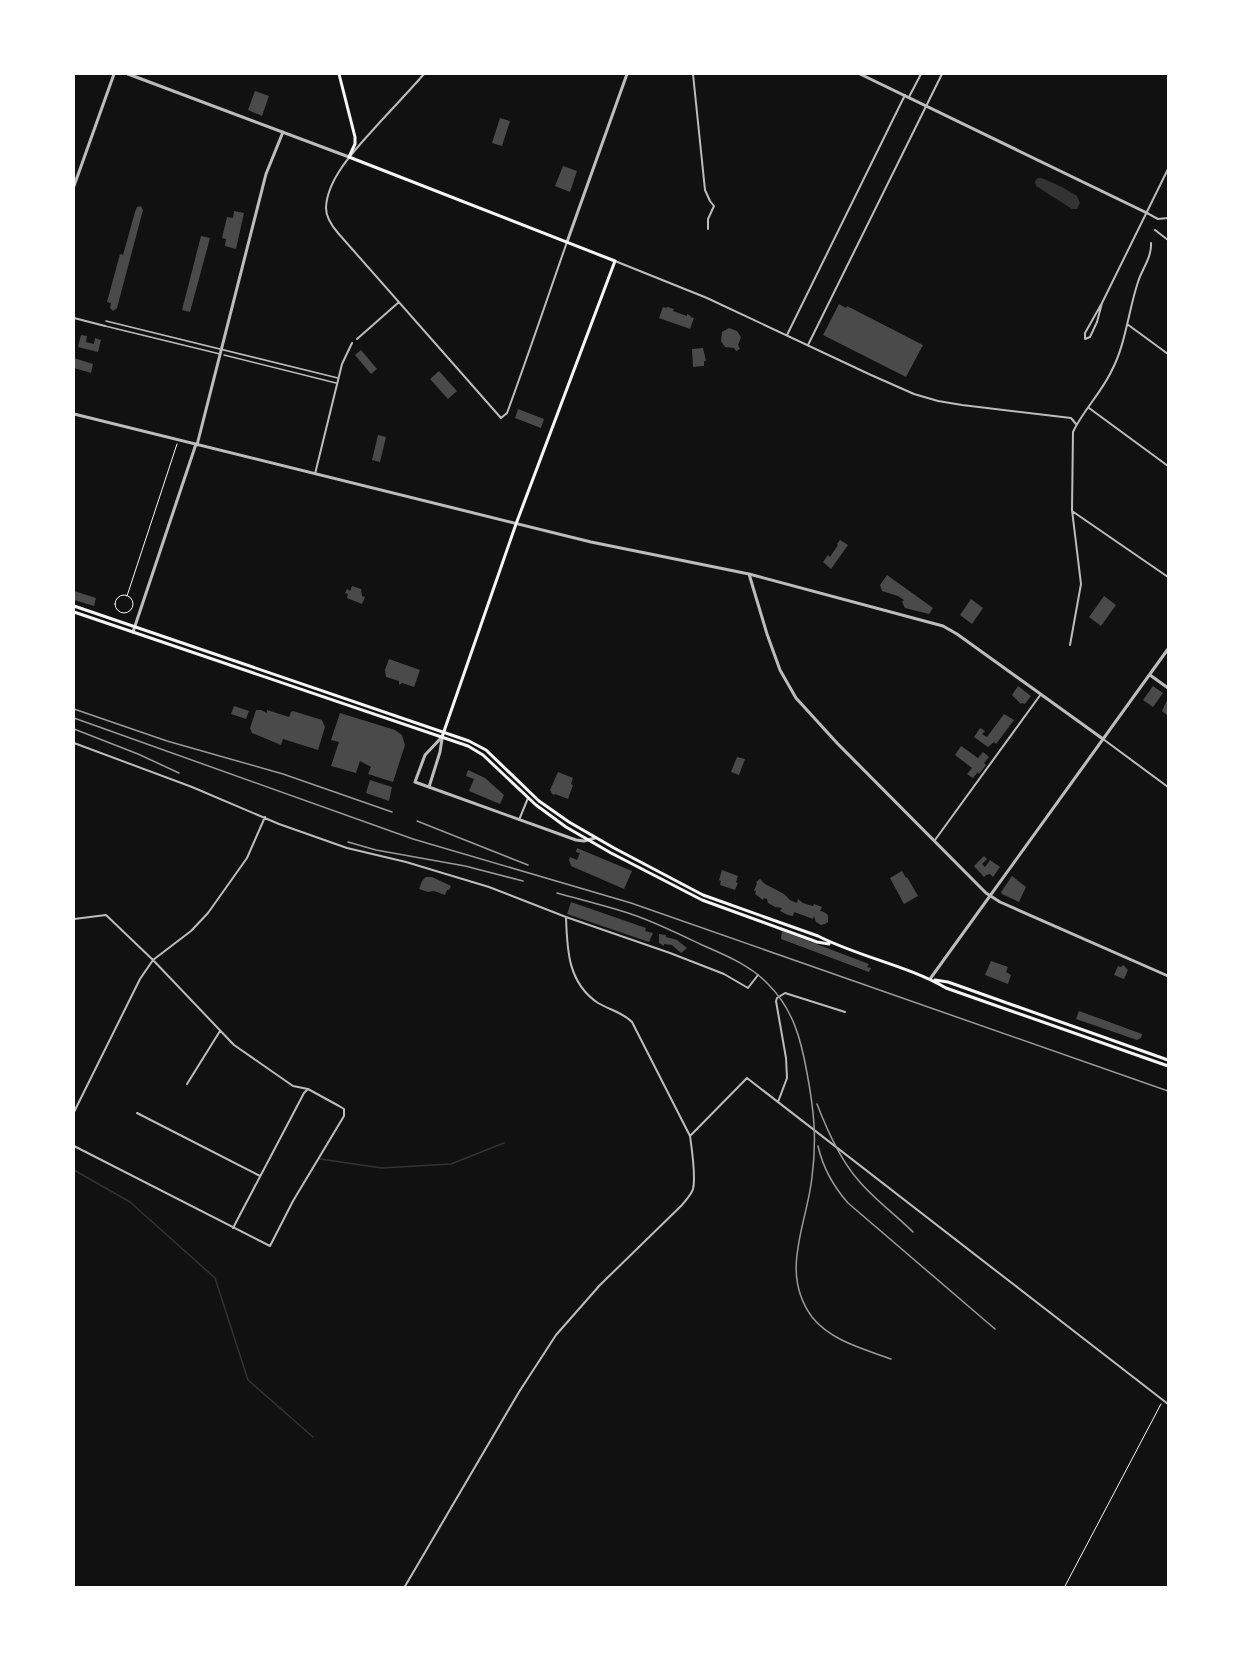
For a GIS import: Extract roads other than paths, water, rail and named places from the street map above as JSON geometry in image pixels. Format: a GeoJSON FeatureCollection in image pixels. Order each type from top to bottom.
{"type":"FeatureCollection","features":[{"type":"Feature","properties":{"kind":"main road"},"geometry":{"type":"LineString","coordinates":[[339,74],[355,142],[349,157],[615,261],[516,524],[442,737]]}},
{"type":"Feature","properties":{"kind":"main road"},"geometry":{"type":"LineString","coordinates":[[74,606],[469,741],[486,750],[539,801],[595,838],[703,895],[818,936],[834,945]]}},
{"type":"Feature","properties":{"kind":"main road"},"geometry":{"type":"LineString","coordinates":[[74,612],[468,746],[483,754],[528,798],[552,817],[589,840],[702,900],[817,942],[834,945],[930,979],[946,988],[1168,1066]]}},
{"type":"Feature","properties":{"kind":"main road"},"geometry":{"type":"LineString","coordinates":[[930,979],[948,982],[1168,1060]]}},
{"type":"Feature","properties":{"kind":"street"},"geometry":{"type":"LineString","coordinates":[[74,186],[114,74]]}},
{"type":"Feature","properties":{"kind":"street"},"geometry":{"type":"LineString","coordinates":[[128,74],[349,157]]}},
{"type":"Feature","properties":{"kind":"street"},"geometry":{"type":"LineString","coordinates":[[424,74],[349,157],[330,191],[326,207],[327,216],[338,233],[501,418],[507,412],[528,358],[533,338],[627,74]]}},
{"type":"Feature","properties":{"kind":"street"},"geometry":{"type":"LineString","coordinates":[[693,74],[705,190],[714,206],[708,219],[708,230]]}},
{"type":"Feature","properties":{"kind":"street"},"geometry":{"type":"LineString","coordinates":[[860,74],[1158,219],[1168,218]]}},
{"type":"Feature","properties":{"kind":"street"},"geometry":{"type":"LineString","coordinates":[[909,98],[921,74]]}},
{"type":"Feature","properties":{"kind":"street"},"geometry":{"type":"LineString","coordinates":[[808,345],[942,74]]}},
{"type":"Feature","properties":{"kind":"street"},"geometry":{"type":"LineString","coordinates":[[787,336],[905,95]]}},
{"type":"Feature","properties":{"kind":"street"},"geometry":{"type":"LineString","coordinates":[[133,632],[197,444],[223,355],[222,349],[266,174],[283,132]]}},
{"type":"Feature","properties":{"kind":"street"},"geometry":{"type":"LineString","coordinates":[[355,142],[361,144]]}},
{"type":"Feature","properties":{"kind":"street"},"geometry":{"type":"LineString","coordinates":[[1102,303],[1090,337],[1085,339],[1085,333],[1168,169]]}},
{"type":"Feature","properties":{"kind":"street"},"geometry":{"type":"LineString","coordinates":[[1155,230],[1168,240]]}},
{"type":"Feature","properties":{"kind":"street"},"geometry":{"type":"LineString","coordinates":[[1071,645],[1081,584],[1071,510],[1073,432],[1113,370],[1128,324],[1138,282],[1151,250],[1151,243]]}},
{"type":"Feature","properties":{"kind":"street"},"geometry":{"type":"LineString","coordinates":[[615,261],[709,298],[898,387],[938,401],[1001,411],[1071,418],[1077,424]]}},
{"type":"Feature","properties":{"kind":"street"},"geometry":{"type":"LineString","coordinates":[[357,339],[399,302]]}},
{"type":"Feature","properties":{"kind":"street"},"geometry":{"type":"LineString","coordinates":[[74,318],[337,383]]}},
{"type":"Feature","properties":{"kind":"street"},"geometry":{"type":"LineString","coordinates":[[106,321],[338,378]]}},
{"type":"Feature","properties":{"kind":"street"},"geometry":{"type":"LineString","coordinates":[[1128,324],[1168,354]]}},
{"type":"Feature","properties":{"kind":"street"},"geometry":{"type":"LineString","coordinates":[[315,474],[338,378],[352,343]]}},
{"type":"Feature","properties":{"kind":"street"},"geometry":{"type":"LineString","coordinates":[[1089,408],[1168,466]]}},
{"type":"Feature","properties":{"kind":"street"},"geometry":{"type":"LineString","coordinates":[[74,414],[591,543],[749,573],[947,627],[1168,787]]}},
{"type":"Feature","properties":{"kind":"street"},"geometry":{"type":"LineString","coordinates":[[1071,510],[1168,578]]}},
{"type":"Feature","properties":{"kind":"street"},"geometry":{"type":"LineString","coordinates":[[749,573],[780,669],[796,698],[837,743],[989,896],[1168,976]]}},
{"type":"Feature","properties":{"kind":"street"},"geometry":{"type":"LineString","coordinates":[[930,979],[1168,650]]}},
{"type":"Feature","properties":{"kind":"street"},"geometry":{"type":"LineString","coordinates":[[1150,675],[1168,688]]}},
{"type":"Feature","properties":{"kind":"street"},"geometry":{"type":"LineString","coordinates":[[934,841],[1041,694]]}},
{"type":"Feature","properties":{"kind":"street"},"geometry":{"type":"LineString","coordinates":[[442,737],[425,756],[415,782],[576,840],[595,838]]}},
{"type":"Feature","properties":{"kind":"street"},"geometry":{"type":"LineString","coordinates":[[429,787],[440,752],[442,737]]}},
{"type":"Feature","properties":{"kind":"street"},"geometry":{"type":"LineString","coordinates":[[74,743],[347,848],[396,859],[489,887],[724,974],[748,988],[758,975]]}},
{"type":"Feature","properties":{"kind":"street"},"geometry":{"type":"LineString","coordinates":[[431,748],[440,752]]}},
{"type":"Feature","properties":{"kind":"street"},"geometry":{"type":"LineString","coordinates":[[519,820],[528,798]]}},
{"type":"Feature","properties":{"kind":"street"},"geometry":{"type":"LineString","coordinates":[[74,1112],[140,979],[153,960],[190,931],[208,912],[247,858],[265,817]]}},
{"type":"Feature","properties":{"kind":"street"},"geometry":{"type":"LineString","coordinates":[[74,919],[106,915],[153,960],[234,1045],[293,1086],[308,1089],[344,1109],[344,1116],[292,1201],[270,1246],[74,1146]]}},
{"type":"Feature","properties":{"kind":"street"},"geometry":{"type":"LineString","coordinates":[[404,1587],[519,1392],[556,1335],[600,1285],[682,1205],[692,1192],[690,1136],[632,1022],[619,1012],[596,1001],[579,985],[568,948],[566,917]]}},
{"type":"Feature","properties":{"kind":"street"},"geometry":{"type":"LineString","coordinates":[[778,1102],[787,1078],[786,1058],[776,1000],[778,996],[785,993],[845,1011]]}},
{"type":"Feature","properties":{"kind":"street"},"geometry":{"type":"LineString","coordinates":[[187,1084],[220,1031]]}},
{"type":"Feature","properties":{"kind":"street"},"geometry":{"type":"LineString","coordinates":[[690,1136],[747,1078],[1168,1404]]}},
{"type":"Feature","properties":{"kind":"street"},"geometry":{"type":"LineString","coordinates":[[233,1228],[303,1093],[308,1089]]}},
{"type":"Feature","properties":{"kind":"street"},"geometry":{"type":"LineString","coordinates":[[137,1113],[261,1177]]}},
{"type":"Feature","properties":{"kind":"waterway"},"geometry":{"type":"LineString","coordinates":[[320,1159],[382,1168],[451,1164],[504,1143]]}},
{"type":"Feature","properties":{"kind":"waterway"},"geometry":{"type":"LineString","coordinates":[[74,1170],[130,1202],[215,1278],[248,1380],[313,1437]]}},
{"type":"Feature","properties":{"kind":"railway"},"geometry":{"type":"LineString","coordinates":[[74,709],[167,741],[283,774],[392,812]]}},
{"type":"Feature","properties":{"kind":"railway"},"geometry":{"type":"LineString","coordinates":[[74,718],[413,839],[631,903],[1168,1091]]}},
{"type":"Feature","properties":{"kind":"railway"},"geometry":{"type":"LineString","coordinates":[[74,729],[179,773]]}},
{"type":"Feature","properties":{"kind":"railway"},"geometry":{"type":"LineString","coordinates":[[417,821],[528,865]]}},
{"type":"Feature","properties":{"kind":"railway"},"geometry":{"type":"LineString","coordinates":[[348,842],[376,850],[465,866],[523,881]]}},
{"type":"Feature","properties":{"kind":"railway"},"geometry":{"type":"LineString","coordinates":[[557,893],[622,911],[667,928],[745,966],[761,977],[777,994],[790,1014],[799,1036],[813,1112],[812,1177],[796,1266],[797,1283],[802,1300],[812,1317],[838,1338],[891,1359]]}},
{"type":"Feature","properties":{"kind":"railway"},"geometry":{"type":"LineString","coordinates":[[817,1104],[835,1144],[852,1173],[872,1195],[913,1232]]}},
{"type":"Feature","properties":{"kind":"railway"},"geometry":{"type":"LineString","coordinates":[[818,1146],[829,1176],[848,1203],[995,1329]]}}]}
